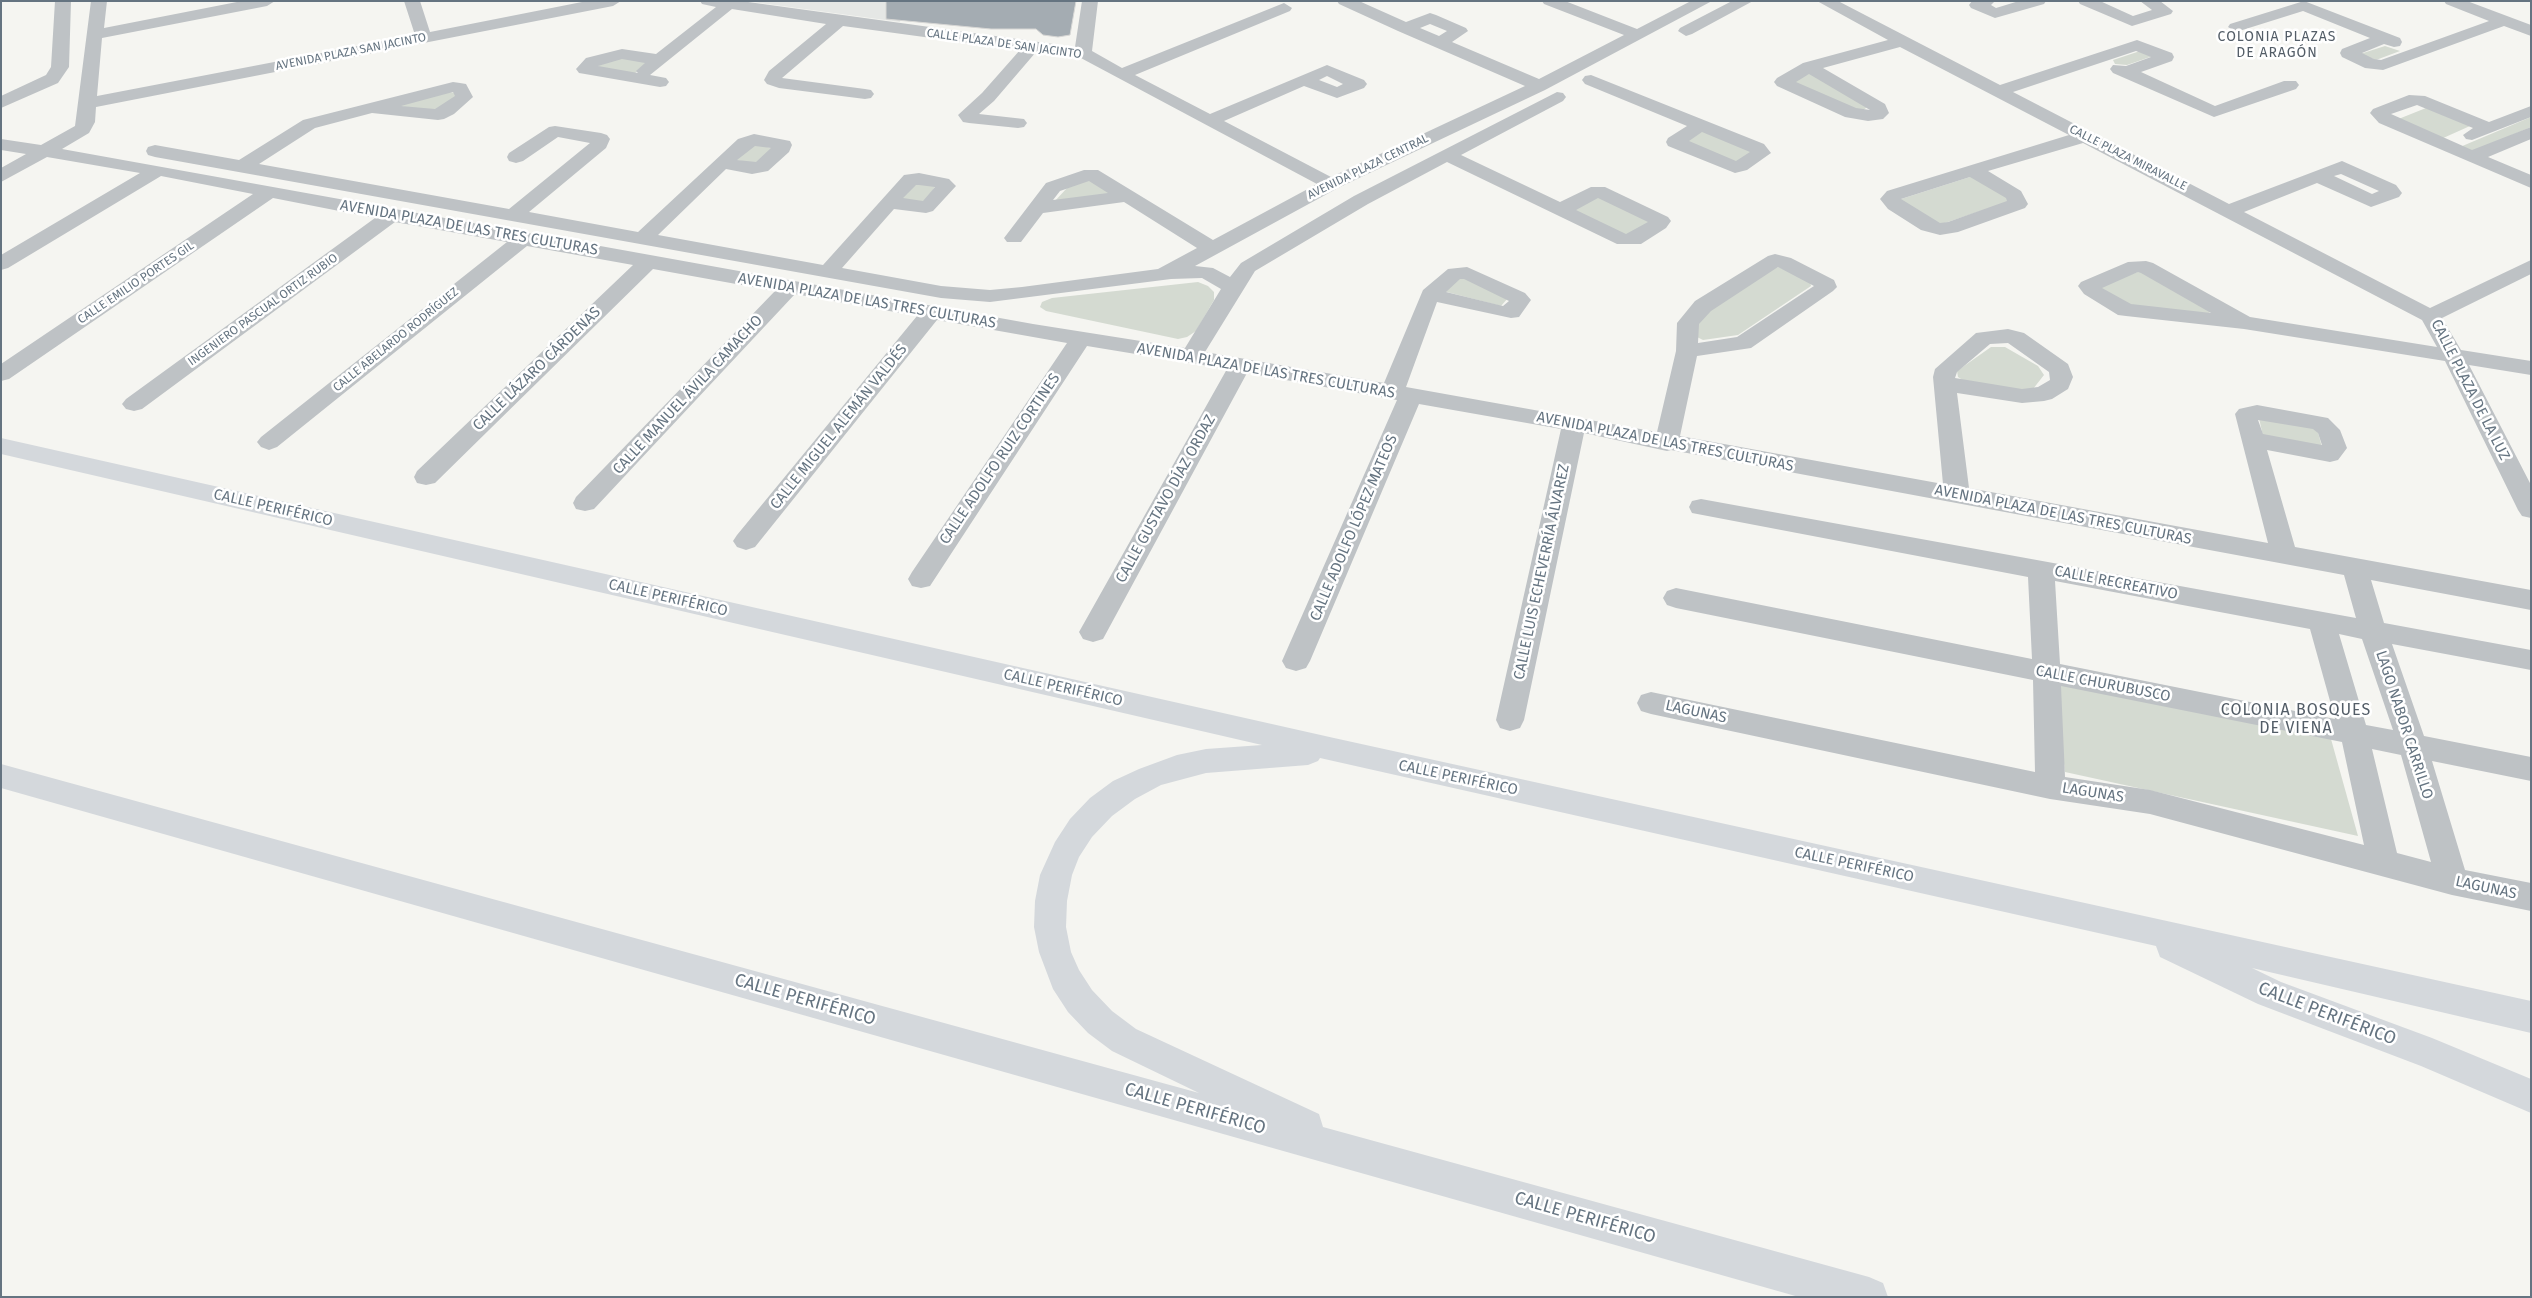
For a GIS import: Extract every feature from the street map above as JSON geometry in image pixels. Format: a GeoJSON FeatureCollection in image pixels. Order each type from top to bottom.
{"type":"FeatureCollection","features":[{"type":"Feature","properties":{"kind":"highway","name":"CALLE PERIFÉRICO"},"geometry":{"type":"LineString","coordinates":[[1,446],[1334,750],[2126,925],[2531,1017]]}},
{"type":"Feature","properties":{"kind":"highway"},"geometry":{"type":"LineString","coordinates":[[1334,750],[1206,761],[1177,767],[1150,777],[1124,790],[1101,807],[1081,828],[1066,851],[1056,875],[1050,927],[1055,952],[1065,978],[1080,1001],[1100,1022],[1124,1040],[1373,1158]]}},
{"type":"Feature","properties":{"kind":"highway","name":"CALLE PERIFÉRICO"},"geometry":{"type":"LineString","coordinates":[[1,776],[1869,1297]]}},
{"type":"Feature","properties":{"kind":"highway","name":"CALLE PERIFÉRICO"},"geometry":{"type":"LineString","coordinates":[[2126,925],[2270,993],[2432,1054],[2531,1096]]}},
{"type":"Feature","properties":{"kind":"street"},"geometry":{"type":"LineString","coordinates":[[52,79],[60,67],[62,1]]}},
{"type":"Feature","properties":{"kind":"street"},"geometry":{"type":"LineString","coordinates":[[1,176],[72,138],[83,129],[86,122],[89,78],[99,1]]}},
{"type":"Feature","properties":{"kind":"street"},"geometry":{"type":"LineString","coordinates":[[412,1],[424,38]]}},
{"type":"Feature","properties":{"kind":"street","name":"AVENIDA PLAZA SAN JACINTO"},"geometry":{"type":"LineString","coordinates":[[88,103],[613,1]]}},
{"type":"Feature","properties":{"kind":"street","name":"CALLE PLAZA DE SAN JACINTO"},"geometry":{"type":"LineString","coordinates":[[708,1],[839,21],[1083,53],[1120,75],[1331,184]]}},
{"type":"Feature","properties":{"kind":"street"},"geometry":{"type":"LineString","coordinates":[[1083,53],[1090,1]]}},
{"type":"Feature","properties":{"kind":"street"},"geometry":{"type":"LineString","coordinates":[[1345,1],[1539,86]]}},
{"type":"Feature","properties":{"kind":"street"},"geometry":{"type":"LineString","coordinates":[[1550,1],[1638,35]]}},
{"type":"Feature","properties":{"kind":"street","name":"AVENIDA PLAZA CENTRAL"},"geometry":{"type":"LineString","coordinates":[[1022,293],[1163,275],[1331,184],[1539,86],[1704,1]]}},
{"type":"Feature","properties":{"kind":"street"},"geometry":{"type":"LineString","coordinates":[[1669,39],[1745,1]]}},
{"type":"Feature","properties":{"kind":"street","name":"CALLE PLAZA MIRAVALLE"},"geometry":{"type":"LineString","coordinates":[[1825,1],[2430,316]]}},
{"type":"Feature","properties":{"kind":"street"},"geometry":{"type":"LineString","coordinates":[[1987,1],[1978,5],[1995,13],[2038,1]]}},
{"type":"Feature","properties":{"kind":"street"},"geometry":{"type":"LineString","coordinates":[[2086,1],[2132,21],[2165,12],[2165,10],[2148,1]]}},
{"type":"Feature","properties":{"kind":"street"},"geometry":{"type":"LineString","coordinates":[[2452,1],[2531,31]]}},
{"type":"Feature","properties":{"kind":"street"},"geometry":{"type":"LineString","coordinates":[[636,78],[728,5]]}},
{"type":"Feature","properties":{"kind":"street"},"geometry":{"type":"LineString","coordinates":[[2236,27],[2304,6],[2418,52]]}},
{"type":"Feature","properties":{"kind":"street"},"geometry":{"type":"LineString","coordinates":[[95,35],[229,9],[234,23],[276,7]]}},
{"type":"Feature","properties":{"kind":"street"},"geometry":{"type":"LineString","coordinates":[[1120,75],[1284,8]]}},
{"type":"Feature","properties":{"kind":"street"},"geometry":{"type":"LineString","coordinates":[[1404,28],[1428,18],[1460,31],[1438,43]]}},
{"type":"Feature","properties":{"kind":"street"},"geometry":{"type":"LineString","coordinates":[[839,21],[775,75],[773,80],[779,83],[865,94]]}},
{"type":"Feature","properties":{"kind":"street"},"geometry":{"type":"LineString","coordinates":[[2384,38],[2348,53],[2371,64],[2381,66],[2503,21]]}},
{"type":"Feature","properties":{"kind":"street"},"geometry":{"type":"LineString","coordinates":[[1809,67],[1879,108],[1880,113],[1868,116],[1851,113],[1783,83],[1809,67],[1903,41]]}},
{"type":"Feature","properties":{"kind":"street"},"geometry":{"type":"LineString","coordinates":[[1999,91],[2140,45],[2166,58],[2126,72]]}},
{"type":"Feature","properties":{"kind":"street"},"geometry":{"type":"LineString","coordinates":[[988,97],[1031,47]]}},
{"type":"Feature","properties":{"kind":"street"},"geometry":{"type":"LineString","coordinates":[[660,60],[622,54],[592,62],[586,67],[589,70],[660,82]]}},
{"type":"Feature","properties":{"kind":"street","name":"AVENIDA PLAZA CENTRAL"},"geometry":{"type":"LineString","coordinates":[[1191,356],[1233,287],[1248,267],[1446,154],[1635,57]]}},
{"type":"Feature","properties":{"kind":"street"},"geometry":{"type":"LineString","coordinates":[[2097,59],[2214,112],[2290,86]]}},
{"type":"Feature","properties":{"kind":"street"},"geometry":{"type":"LineString","coordinates":[[1,103],[52,79],[89,78]]}},
{"type":"Feature","properties":{"kind":"street"},"geometry":{"type":"LineString","coordinates":[[1209,121],[1304,80]]}},
{"type":"Feature","properties":{"kind":"street"},"geometry":{"type":"LineString","coordinates":[[1591,80],[1701,125]]}},
{"type":"Feature","properties":{"kind":"street"},"geometry":{"type":"LineString","coordinates":[[2488,128],[2419,100],[2409,100],[2379,112],[2385,119],[2531,182]]}},
{"type":"Feature","properties":{"kind":"street"},"geometry":{"type":"LineString","coordinates":[[245,165],[308,124],[372,108]]}},
{"type":"Feature","properties":{"kind":"street"},"geometry":{"type":"LineString","coordinates":[[2448,146],[2531,111]]}},
{"type":"Feature","properties":{"kind":"street"},"geometry":{"type":"LineString","coordinates":[[513,215],[600,144],[601,139],[555,131],[516,157]]}},
{"type":"Feature","properties":{"kind":"street"},"geometry":{"type":"LineString","coordinates":[[1,132],[100,142]]}},
{"type":"Feature","properties":{"kind":"street"},"geometry":{"type":"LineString","coordinates":[[2473,156],[2531,132]]}},
{"type":"Feature","properties":{"kind":"street"},"geometry":{"type":"LineString","coordinates":[[1972,170],[2014,196],[2018,204],[1952,228],[1940,229],[1928,226],[1895,205],[1890,199],[1894,195],[1972,170],[2085,136]]}},
{"type":"Feature","properties":{"kind":"street","name":"AVENIDA PLAZA DE LAS TRES CULTURAS"},"geometry":{"type":"LineString","coordinates":[[1,144],[158,170],[391,215],[1033,332],[1191,356],[1240,366],[1401,387],[1667,443],[1956,483],[2281,545],[2355,569],[2531,600]]}},
{"type":"Feature","properties":{"kind":"street","name":"AVENIDA PLAZA DE LAS TRES CULTURAS"},"geometry":{"type":"LineString","coordinates":[[139,148],[245,165],[827,273],[964,295],[1022,293]]}},
{"type":"Feature","properties":{"kind":"street"},"geometry":{"type":"LineString","coordinates":[[1446,154],[1560,210]]}},
{"type":"Feature","properties":{"kind":"street"},"geometry":{"type":"LineString","coordinates":[[642,240],[722,163]]}},
{"type":"Feature","properties":{"kind":"street"},"geometry":{"type":"LineString","coordinates":[[1,264],[158,170]]}},
{"type":"Feature","properties":{"kind":"street"},"geometry":{"type":"LineString","coordinates":[[1014,238],[1053,187],[1087,174],[1098,176],[1213,249]]}},
{"type":"Feature","properties":{"kind":"street"},"geometry":{"type":"LineString","coordinates":[[2230,211],[2318,176]]}},
{"type":"Feature","properties":{"kind":"street","name":"CALLE EMILIO PORTES GIL"},"geometry":{"type":"LineString","coordinates":[[1,374],[271,192]]}},
{"type":"Feature","properties":{"kind":"street"},"geometry":{"type":"LineString","coordinates":[[1037,208],[1129,196]]}},
{"type":"Feature","properties":{"kind":"street"},"geometry":{"type":"LineString","coordinates":[[827,273],[889,202]]}},
{"type":"Feature","properties":{"kind":"street","name":"INGENIERO PASCUAL ORTIZ RUBIO"},"geometry":{"type":"LineString","coordinates":[[134,404],[391,215]]}},
{"type":"Feature","properties":{"kind":"street","name":"CALLE ABELARDO RODRÍGUEZ"},"geometry":{"type":"LineString","coordinates":[[269,442],[523,239]]}},
{"type":"Feature","properties":{"kind":"street","name":"CALLE LÁZARO CÁRDENAS"},"geometry":{"type":"LineString","coordinates":[[426,477],[649,261]]}},
{"type":"Feature","properties":{"kind":"street"},"geometry":{"type":"LineString","coordinates":[[1667,443],[1670,419],[1687,351],[1688,323],[1703,306],[1772,261],[1784,262],[1827,284],[1826,287],[1743,343],[1687,351]]}},
{"type":"Feature","properties":{"kind":"street"},"geometry":{"type":"LineString","coordinates":[[2244,323],[2146,267],[2135,266],[2088,286],[2091,290],[2126,310],[2244,323],[2531,368]]}},
{"type":"Feature","properties":{"kind":"street","name":"CALLE PLAZA DE LA LUZ"},"geometry":{"type":"LineString","coordinates":[[2531,266],[2430,316],[2453,356],[2531,510]]}},
{"type":"Feature","properties":{"kind":"street"},"geometry":{"type":"LineString","coordinates":[[1163,275],[1181,271],[1206,272],[1233,287]]}},
{"type":"Feature","properties":{"kind":"street","name":"CALLE MANUEL ÁVILA CAMACHO"},"geometry":{"type":"LineString","coordinates":[[585,503],[790,287]]}},
{"type":"Feature","properties":{"kind":"street"},"geometry":{"type":"LineString","coordinates":[[1022,293],[1015,306],[1016,313],[1033,332]]}},
{"type":"Feature","properties":{"kind":"street","name":"CALLE ADOLFO LÓPEZ MATEOS"},"geometry":{"type":"LineString","coordinates":[[1296,661],[1401,387],[1430,294]]}},
{"type":"Feature","properties":{"kind":"street","name":"CALLE MIGUEL ALEMÁN VALDÉS"},"geometry":{"type":"LineString","coordinates":[[746,541],[931,313]]}},
{"type":"Feature","properties":{"kind":"street"},"geometry":{"type":"LineString","coordinates":[[1946,384],[2022,396],[2044,394],[2060,384],[2062,377],[2060,369],[2016,338],[1996,336],[1984,338],[1946,369],[1944,377],[1956,483]]}},
{"type":"Feature","properties":{"kind":"street","name":"CALLE ADOLFO RUIZ CORTINES"},"geometry":{"type":"LineString","coordinates":[[921,579],[1080,340]]}},
{"type":"Feature","properties":{"kind":"street","name":"CALLE GUSTAVO DÍAZ ORDAZ"},"geometry":{"type":"LineString","coordinates":[[1093,632],[1240,366]]}},
{"type":"Feature","properties":{"kind":"street","name":"CALLE LUIS ECHEVERRÍA ÁLVAREZ"},"geometry":{"type":"LineString","coordinates":[[1510,720],[1574,424]]}},
{"type":"Feature","properties":{"kind":"street"},"geometry":{"type":"LineString","coordinates":[[2252,440],[2281,545]]}},
{"type":"Feature","properties":{"kind":"street","name":"CALLE RECREATIVO"},"geometry":{"type":"LineString","coordinates":[[1701,507],[2531,660]]}},
{"type":"Feature","properties":{"kind":"street"},"geometry":{"type":"LineString","coordinates":[[2041,569],[2047,673],[2050,787]]}},
{"type":"Feature","properties":{"kind":"street","name":"LAGO NABOR CARRILLO"},"geometry":{"type":"LineString","coordinates":[[2355,569],[2373,630],[2413,745],[2452,881]]}},
{"type":"Feature","properties":{"kind":"street","name":"CALLE CHURUBUSCO"},"geometry":{"type":"LineString","coordinates":[[1676,598],[2531,770]]}},
{"type":"Feature","properties":{"kind":"street"},"geometry":{"type":"LineString","coordinates":[[2321,621],[2354,733],[2384,862]]}},
{"type":"Feature","properties":{"kind":"street","name":"LAGUNAS"},"geometry":{"type":"LineString","coordinates":[[1651,703],[2050,787],[2150,802],[2452,881],[2531,897]]}},
{"type":"Feature","properties":{"kind":"shaded area"},"geometry":{"type":"Polygon","coordinates":[[[745,1],[904,1],[900,22],[745,1]]]}},
{"type":"Feature","properties":{"kind":"shaded area"},"geometry":{"type":"Polygon","coordinates":[[[2385,46],[2400,51],[2376,60],[2360,54],[2385,46]]]}},
{"type":"Feature","properties":{"kind":"shaded area"},"geometry":{"type":"Polygon","coordinates":[[[2140,51],[2153,56],[2127,65],[2115,64],[2113,60],[2140,51]]]}},
{"type":"Feature","properties":{"kind":"shaded area"},"geometry":{"type":"Polygon","coordinates":[[[623,58],[648,62],[634,74],[599,68],[598,65],[623,58]]]}},
{"type":"Feature","properties":{"kind":"shaded area"},"geometry":{"type":"Polygon","coordinates":[[[1808,74],[1815,74],[1866,105],[1866,108],[1862,111],[1791,83],[1808,74]]]}},
{"type":"Feature","properties":{"kind":"shaded area"},"geometry":{"type":"Polygon","coordinates":[[[450,92],[455,93],[458,99],[436,111],[398,106],[450,92]]]}},
{"type":"Feature","properties":{"kind":"shaded area"},"geometry":{"type":"Polygon","coordinates":[[[2426,108],[2470,126],[2441,139],[2396,120],[2426,108]]]}},
{"type":"Feature","properties":{"kind":"shaded area"},"geometry":{"type":"Polygon","coordinates":[[[2531,117],[2531,127],[2472,152],[2460,147],[2531,117]]]}},
{"type":"Feature","properties":{"kind":"shaded area"},"geometry":{"type":"Polygon","coordinates":[[[1703,130],[1757,152],[1737,165],[1684,141],[1703,130]]]}},
{"type":"Feature","properties":{"kind":"shaded area"},"geometry":{"type":"Polygon","coordinates":[[[757,145],[776,149],[764,165],[736,160],[751,146],[757,145]]]}},
{"type":"Feature","properties":{"kind":"shaded area"},"geometry":{"type":"Polygon","coordinates":[[[1973,176],[2013,200],[1939,225],[1898,200],[1973,176]]]}},
{"type":"Feature","properties":{"kind":"shaded area"},"geometry":{"type":"Polygon","coordinates":[[[1090,179],[1114,194],[1054,202],[1067,188],[1090,179]]]}},
{"type":"Feature","properties":{"kind":"shaded area"},"geometry":{"type":"Polygon","coordinates":[[[910,182],[936,185],[925,203],[899,200],[910,182]]]}},
{"type":"Feature","properties":{"kind":"shaded area"},"geometry":{"type":"Polygon","coordinates":[[[1598,195],[1653,221],[1627,237],[1573,210],[1598,195]]]}},
{"type":"Feature","properties":{"kind":"shaded area"},"geometry":{"type":"Polygon","coordinates":[[[1779,267],[1810,281],[1811,286],[1738,335],[1703,340],[1697,337],[1698,319],[1771,268],[1779,267]]]}},
{"type":"Feature","properties":{"kind":"shaded area"},"geometry":{"type":"Polygon","coordinates":[[[2140,271],[2210,310],[2209,315],[2126,304],[2102,291],[2100,286],[2140,271]]]}},
{"type":"Feature","properties":{"kind":"shaded area"},"geometry":{"type":"Polygon","coordinates":[[[1461,277],[1508,298],[1501,306],[1443,291],[1461,277]]]}},
{"type":"Feature","properties":{"kind":"shaded area"},"geometry":{"type":"Polygon","coordinates":[[[1198,282],[1208,286],[1214,292],[1214,300],[1196,331],[1187,337],[1178,339],[1046,311],[1040,307],[1042,302],[1052,298],[1198,282]]]}},
{"type":"Feature","properties":{"kind":"shaded area"},"geometry":{"type":"Polygon","coordinates":[[[1991,347],[2005,347],[2038,366],[2044,375],[2033,389],[2021,390],[1964,381],[1958,377],[1957,371],[1991,347]]]}},
{"type":"Feature","properties":{"kind":"shaded area"},"geometry":{"type":"Polygon","coordinates":[[[2259,418],[2317,429],[2322,447],[2263,436],[2259,418]]]}},
{"type":"Feature","properties":{"kind":"shaded area"},"geometry":{"type":"Polygon","coordinates":[[[2055,682],[2331,739],[2358,836],[2065,772],[2055,682]]]}},
{"type":"Feature","properties":{"kind":"building"},"geometry":{"type":"Polygon","coordinates":[[[886,1],[1076,1],[1070,35],[1058,37],[1043,35],[1036,29],[991,29],[886,19],[886,1]]]}},
{"type":"Feature","properties":{"kind":"district","name":"COLONIA PLAZAS DE ARAGÓN"},"geometry":{"type":"Point","coordinates":[2277,46]}},
{"type":"Feature","properties":{"kind":"district","name":"COLONIA BOSQUES DE VIENA"},"geometry":{"type":"Point","coordinates":[2296,720]}}]}
